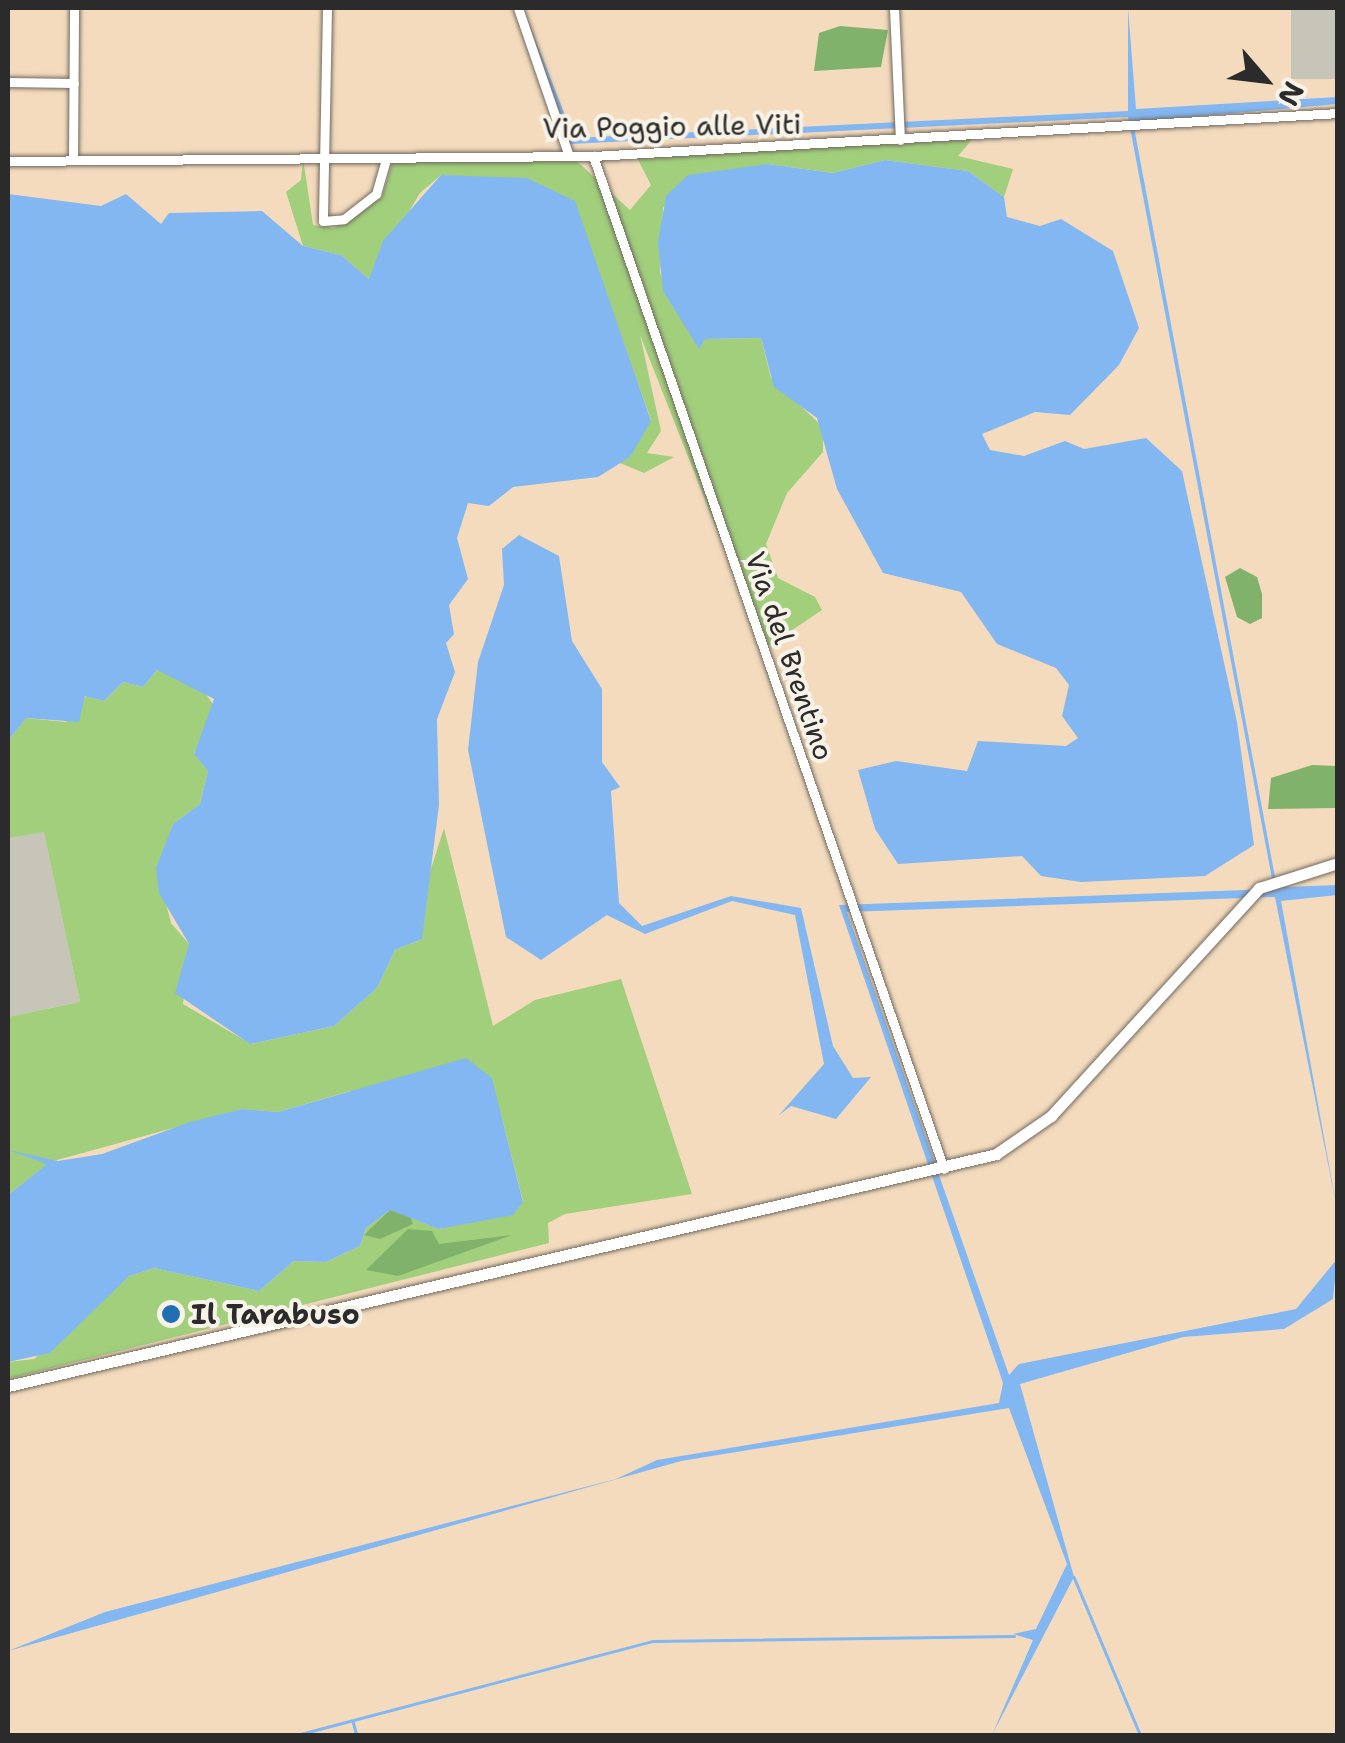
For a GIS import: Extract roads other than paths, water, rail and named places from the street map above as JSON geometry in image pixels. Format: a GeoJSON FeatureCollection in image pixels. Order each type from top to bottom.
{"type":"FeatureCollection","features":[{"type":"Feature","properties":{"kind":"street"},"geometry":{"type":"LineString","coordinates":[[73,160],[74,8]]}},
{"type":"Feature","properties":{"kind":"street"},"geometry":{"type":"LineString","coordinates":[[327,8],[320,158],[323,221],[344,219],[376,194],[386,158]]}},
{"type":"Feature","properties":{"kind":"street"},"geometry":{"type":"LineString","coordinates":[[518,8],[568,153]]}},
{"type":"Feature","properties":{"kind":"street"},"geometry":{"type":"LineString","coordinates":[[894,8],[900,131]]}},
{"type":"Feature","properties":{"kind":"street"},"geometry":{"type":"LineString","coordinates":[[8,82],[74,83]]}},
{"type":"Feature","properties":{"kind":"street","name":"Via Poggio alle Viti"},"geometry":{"type":"LineString","coordinates":[[8,161],[568,153],[593,156],[900,131],[1124,126],[1338,113]]}},
{"type":"Feature","properties":{"kind":"street","name":"Via del Brentino"},"geometry":{"type":"LineString","coordinates":[[593,156],[848,897],[937,1172]]}},
{"type":"Feature","properties":{"kind":"street"},"geometry":{"type":"LineString","coordinates":[[8,1386],[937,1172],[1030,1135],[1242,904],[1280,877],[1338,862]]}},
{"type":"Feature","properties":{"kind":"water"},"geometry":{"type":"Polygon","coordinates":[[[523,8],[574,138],[1128,111],[1128,8],[1136,109],[1337,97],[1337,104],[1133,122],[1275,877],[1285,887],[1337,885],[1337,895],[1281,901],[1337,1209],[1275,897],[847,912],[1009,1375],[1019,1364],[1296,1309],[1337,1259],[1333,1299],[1284,1329],[1183,1337],[1020,1384],[1074,1577],[992,1735],[1033,1640],[1013,1634],[1036,1629],[1067,1564],[1009,1408],[681,1461],[8,1651],[105,1612],[616,1479],[657,1460],[999,1403],[1003,1383],[839,905],[1274,889],[1128,117],[570,144],[523,8]]]}},
{"type":"Feature","properties":{"kind":"water"},"geometry":{"type":"Polygon","coordinates":[[[885,160],[968,171],[1004,197],[1007,217],[1040,226],[1061,219],[1113,251],[1139,328],[1119,365],[1070,415],[1035,412],[982,434],[990,450],[1024,456],[1065,441],[1084,449],[1146,438],[1182,471],[1237,722],[1254,845],[1205,876],[1081,882],[1041,876],[1022,856],[898,864],[875,829],[858,770],[896,761],[967,771],[978,741],[1066,746],[1078,738],[1062,716],[1069,685],[1056,668],[997,644],[961,592],[883,573],[837,489],[817,418],[774,387],[761,338],[705,339],[699,349],[663,291],[658,242],[666,196],[688,175],[768,164],[833,173],[885,160]]]}},
{"type":"Feature","properties":{"kind":"water"},"geometry":{"type":"Polygon","coordinates":[[[441,175],[527,178],[575,201],[651,421],[630,457],[598,477],[513,487],[489,506],[468,503],[457,538],[468,579],[449,605],[454,634],[446,643],[455,672],[437,719],[439,805],[422,939],[395,950],[377,988],[334,1026],[250,1044],[175,993],[189,944],[159,893],[156,868],[173,824],[200,804],[208,771],[194,754],[214,699],[157,670],[143,687],[123,682],[104,701],[85,696],[79,722],[26,718],[8,741],[8,194],[101,206],[126,194],[161,224],[169,213],[262,211],[303,246],[341,255],[369,279],[383,241],[441,175]]]}},
{"type":"Feature","properties":{"kind":"water"},"geometry":{"type":"Polygon","coordinates":[[[519,535],[559,556],[572,641],[602,689],[602,762],[620,787],[611,791],[619,903],[642,926],[731,896],[801,908],[833,1046],[853,1078],[871,1077],[836,1119],[791,1106],[779,1115],[824,1064],[795,915],[732,901],[645,934],[607,915],[541,960],[506,937],[468,750],[478,662],[504,585],[502,549],[519,535]]]}},
{"type":"Feature","properties":{"kind":"water"},"geometry":{"type":"Polygon","coordinates":[[[466,1058],[492,1078],[523,1202],[513,1215],[439,1229],[390,1210],[366,1228],[360,1246],[326,1262],[294,1261],[259,1291],[154,1268],[129,1276],[50,1353],[8,1362],[8,1195],[47,1164],[8,1150],[58,1161],[102,1154],[190,1122],[242,1109],[278,1112],[466,1058]]]}},
{"type":"Feature","properties":{"kind":"waterway"},"geometry":{"type":"LineString","coordinates":[[1074,1577],[1141,1736]]}},
{"type":"Feature","properties":{"kind":"waterway"},"geometry":{"type":"LineString","coordinates":[[293,1736],[653,1641],[1014,1636]]}},
{"type":"Feature","properties":{"kind":"waterway"},"geometry":{"type":"LineString","coordinates":[[353,1721],[357,1736]]}},
{"type":"Feature","properties":{"kind":"place","name":"Il Tarabuso"},"geometry":{"type":"Point","coordinates":[171,1314]}}]}
